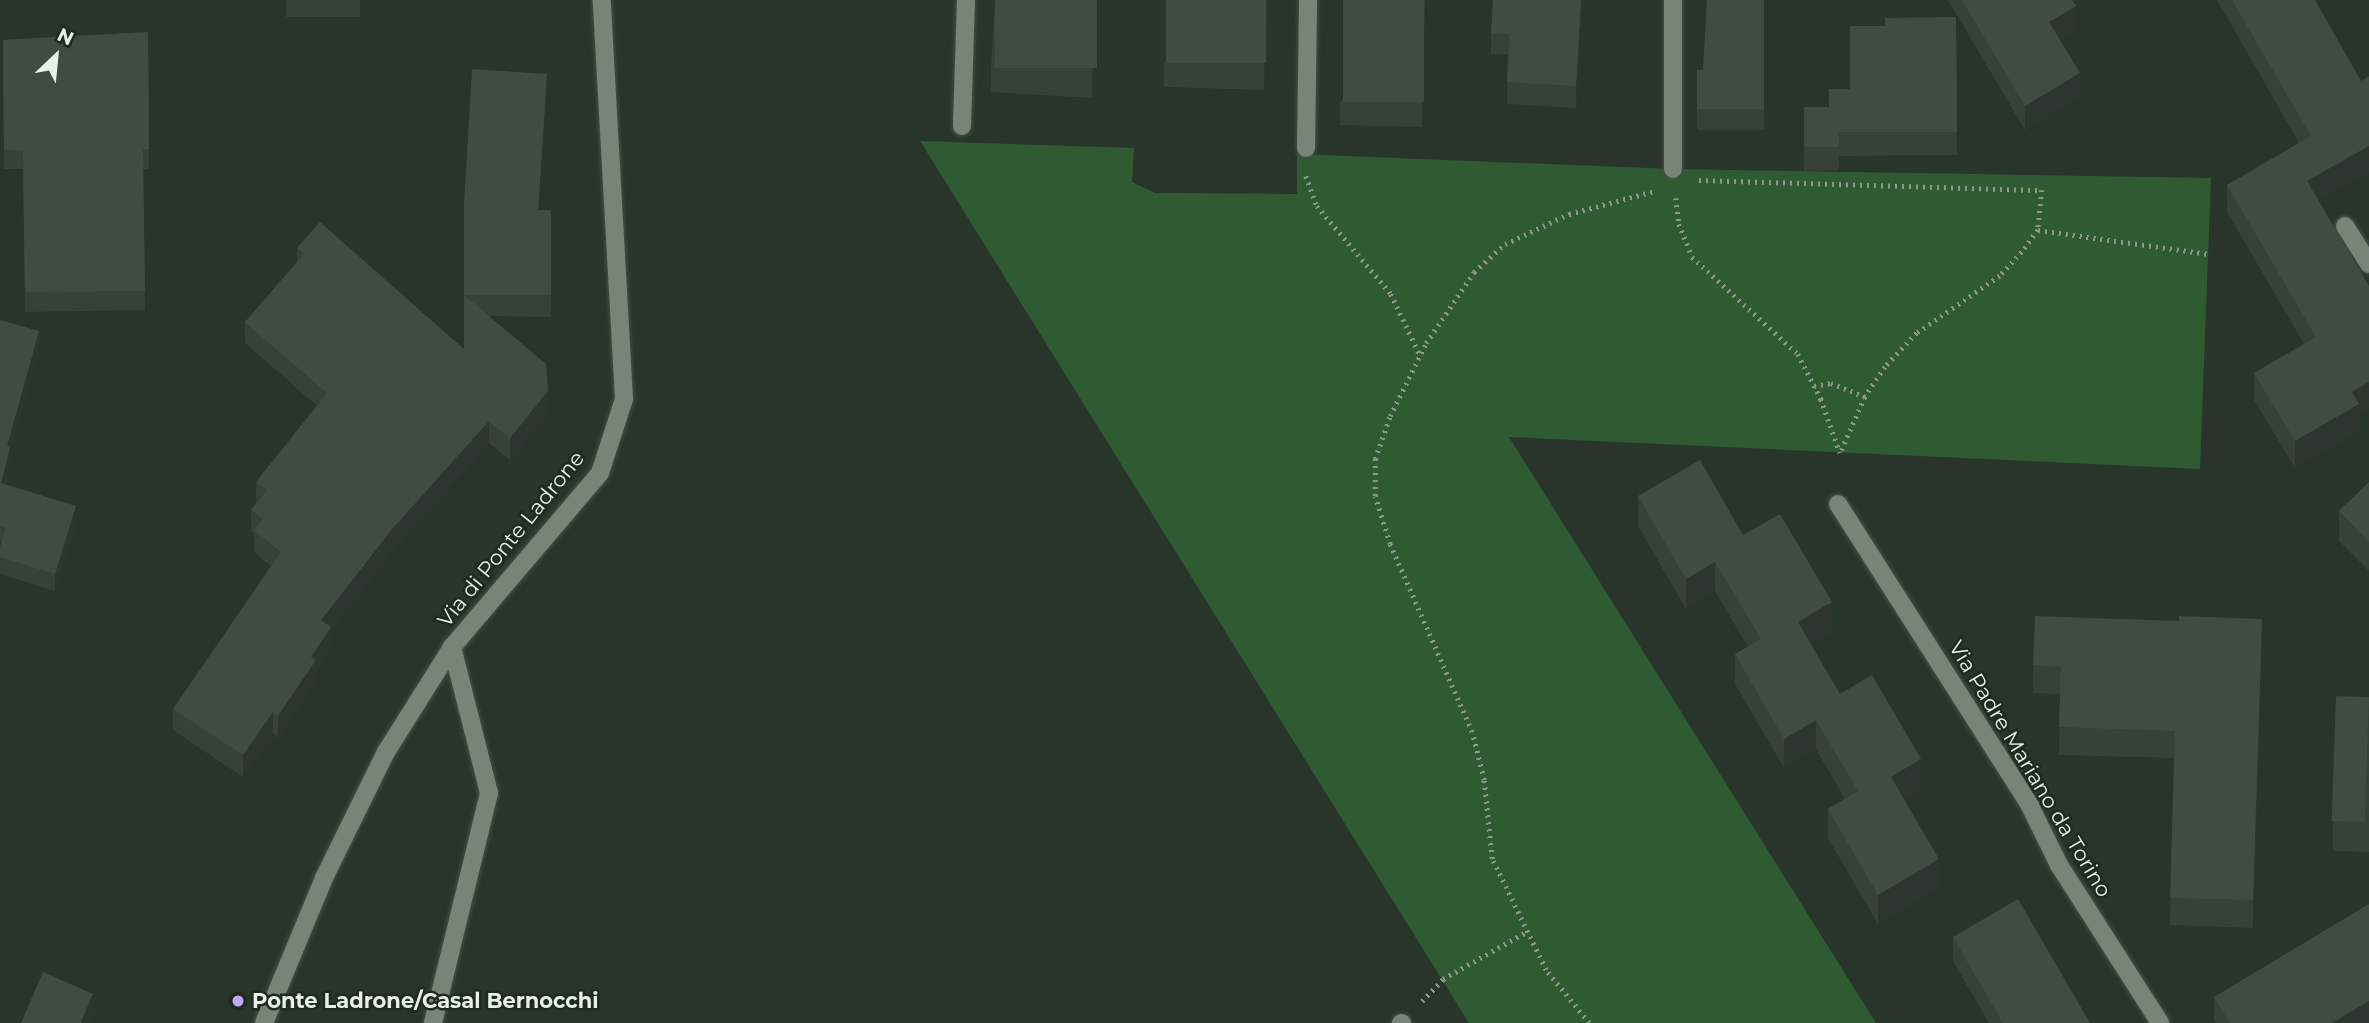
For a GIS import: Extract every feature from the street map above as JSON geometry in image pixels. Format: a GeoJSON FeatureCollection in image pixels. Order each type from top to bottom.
{"type":"FeatureCollection","features":[{"type":"Feature","properties":{"kind":"street","name":"Via di Ponte Ladrone"},"geometry":{"type":"LineString","coordinates":[[264,1023],[324,878],[386,752],[452,647],[600,473],[624,399],[602,0]]}},
{"type":"Feature","properties":{"kind":"street"},"geometry":{"type":"LineString","coordinates":[[962,126],[966,0]]}},
{"type":"Feature","properties":{"kind":"street"},"geometry":{"type":"LineString","coordinates":[[1306,148],[1308,0]]}},
{"type":"Feature","properties":{"kind":"street"},"geometry":{"type":"LineString","coordinates":[[1673,0],[1674,177]]}},
{"type":"Feature","properties":{"kind":"street"},"geometry":{"type":"LineString","coordinates":[[2345,226],[2369,264]]}},
{"type":"Feature","properties":{"kind":"street","name":"Via Padre Mariano da Torino"},"geometry":{"type":"LineString","coordinates":[[1838,504],[2029,804],[2059,865],[2160,1023]]}},
{"type":"Feature","properties":{"kind":"street"},"geometry":{"type":"LineString","coordinates":[[433,1023],[489,793],[452,647]]}},
{"type":"Feature","properties":{"kind":"path"},"geometry":{"type":"LineString","coordinates":[[1307,169],[1317,206],[1391,294],[1420,355]]}},
{"type":"Feature","properties":{"kind":"path"},"geometry":{"type":"LineString","coordinates":[[1589,1023],[1546,970],[1493,859],[1484,780],[1472,732],[1423,626],[1375,495],[1375,459],[1420,355],[1453,297],[1505,244],[1569,214],[1674,177],[1691,180],[2042,190],[2038,229],[2000,276],[1917,333],[1885,367],[1866,397],[1840,454],[1814,386],[1798,354],[1692,257],[1679,223],[1674,177]]}},
{"type":"Feature","properties":{"kind":"path"},"geometry":{"type":"LineString","coordinates":[[2038,229],[2208,254]]}},
{"type":"Feature","properties":{"kind":"path"},"geometry":{"type":"LineString","coordinates":[[1814,386],[1831,383],[1866,397]]}},
{"type":"Feature","properties":{"kind":"path"},"geometry":{"type":"LineString","coordinates":[[1401,1023],[1443,979],[1526,932]]}},
{"type":"Feature","properties":{"kind":"green space"},"geometry":{"type":"Polygon","coordinates":[[[920,141],[1134,148],[1132,182],[1155,193],[1297,194],[1297,154],[1673,169],[2211,178],[2200,469],[1509,437],[1876,1023],[1469,1023],[920,141]]]}},
{"type":"Feature","properties":{"kind":"building"},"geometry":{"type":"Polygon","coordinates":[[[995,0],[1097,0],[1097,68],[995,68],[995,0]]]}},
{"type":"Feature","properties":{"kind":"building"},"geometry":{"type":"Polygon","coordinates":[[[1166,0],[1266,0],[1266,63],[1166,63],[1166,0]]]}},
{"type":"Feature","properties":{"kind":"building"},"geometry":{"type":"Polygon","coordinates":[[[1343,0],[1424,0],[1424,102],[1343,102],[1343,0]]]}},
{"type":"Feature","properties":{"kind":"building"},"geometry":{"type":"Polygon","coordinates":[[[1493,0],[1581,0],[1576,86],[1507,82],[1510,34],[1491,33],[1493,0]]]}},
{"type":"Feature","properties":{"kind":"building"},"geometry":{"type":"Polygon","coordinates":[[[1707,0],[1764,0],[1764,109],[1697,109],[1697,70],[1703,70],[1707,0]]]}},
{"type":"Feature","properties":{"kind":"building"},"geometry":{"type":"Polygon","coordinates":[[[1962,0],[2072,0],[2076,6],[2049,22],[2080,73],[2025,106],[1962,0]]]}},
{"type":"Feature","properties":{"kind":"building"},"geometry":{"type":"Polygon","coordinates":[[[2232,0],[2315,0],[2361,81],[2369,76],[2369,146],[2307,181],[2369,286],[2369,382],[2352,392],[2359,404],[2295,441],[2254,373],[2316,337],[2227,185],[2311,136],[2232,0]]]}},
{"type":"Feature","properties":{"kind":"building"},"geometry":{"type":"Polygon","coordinates":[[[1956,17],[1957,132],[1839,132],[1839,147],[1804,147],[1804,107],[1829,107],[1829,89],[1850,89],[1850,26],[1885,26],[1885,18],[1956,17]]]}},
{"type":"Feature","properties":{"kind":"building"},"geometry":{"type":"Polygon","coordinates":[[[148,32],[149,149],[143,149],[145,291],[25,292],[23,150],[4,150],[3,40],[148,32]]]}},
{"type":"Feature","properties":{"kind":"building"},"geometry":{"type":"Polygon","coordinates":[[[472,69],[547,74],[538,210],[551,210],[551,295],[464,295],[464,205],[472,69]]]}},
{"type":"Feature","properties":{"kind":"building"},"geometry":{"type":"Polygon","coordinates":[[[320,222],[464,349],[464,295],[546,364],[548,391],[510,438],[489,421],[393,528],[321,620],[331,627],[311,657],[316,660],[278,716],[273,712],[243,755],[173,709],[281,552],[254,530],[263,519],[251,510],[267,490],[256,482],[327,393],[245,322],[304,254],[297,248],[320,222]]]}},
{"type":"Feature","properties":{"kind":"building"},"geometry":{"type":"Polygon","coordinates":[[[0,320],[39,331],[7,446],[10,447],[1,483],[76,506],[55,574],[0,557],[6,527],[0,526],[0,320]]]}},
{"type":"Feature","properties":{"kind":"building"},"geometry":{"type":"Polygon","coordinates":[[[1700,460],[1743,535],[1780,514],[1832,602],[1798,622],[1840,694],[1872,675],[1921,759],[1891,777],[1939,859],[1878,895],[1828,809],[1858,791],[1816,720],[1784,739],[1735,654],[1761,639],[1715,562],[1686,579],[1638,496],[1700,460]]]}},
{"type":"Feature","properties":{"kind":"building"},"geometry":{"type":"Polygon","coordinates":[[[2369,482],[2369,542],[2339,511],[2369,482]]]}},
{"type":"Feature","properties":{"kind":"building"},"geometry":{"type":"Polygon","coordinates":[[[2035,616],[2179,621],[2179,616],[2262,619],[2253,900],[2170,898],[2175,731],[2059,727],[2061,667],[2033,665],[2035,616]]]}},
{"type":"Feature","properties":{"kind":"building"},"geometry":{"type":"Polygon","coordinates":[[[2336,696],[2369,697],[2365,822],[2332,821],[2336,696]]]}},
{"type":"Feature","properties":{"kind":"building"},"geometry":{"type":"Polygon","coordinates":[[[2018,899],[2090,1023],[2003,1023],[1953,937],[2018,899]]]}},
{"type":"Feature","properties":{"kind":"building"},"geometry":{"type":"Polygon","coordinates":[[[2369,904],[2369,1001],[2332,1023],[2230,1023],[2214,997],[2369,904]]]}},
{"type":"Feature","properties":{"kind":"building"},"geometry":{"type":"Polygon","coordinates":[[[43,972],[93,994],[81,1022],[83,1023],[21,1023],[43,972]]]}},
{"type":"Feature","properties":{"kind":"place","name":"Ponte Ladrone/Casal Bernocchi"},"geometry":{"type":"Point","coordinates":[238,1001]}}]}
